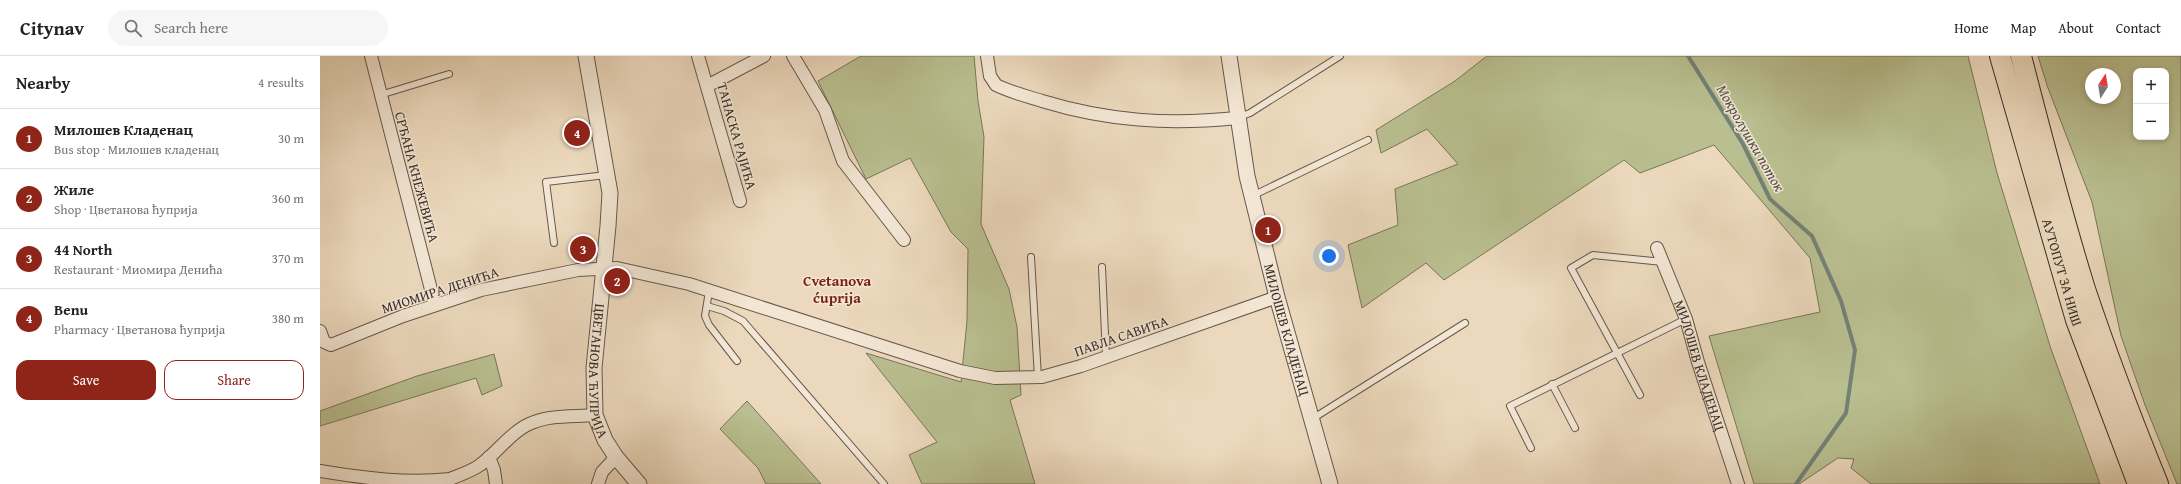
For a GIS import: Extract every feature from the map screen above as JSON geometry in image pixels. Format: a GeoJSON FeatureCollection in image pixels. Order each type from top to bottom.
{"type":"FeatureCollection","features":[{"type":"Feature","properties":{"kind":"highway","name":"АУТОПУТ ЗА НИШ"},"geometry":{"type":"LineString","coordinates":[[2000,56],[2076,320],[2138,484]]}},
{"type":"Feature","properties":{"kind":"highway","name":"АУТОПУТ ЗА НИШ"},"geometry":{"type":"LineString","coordinates":[[2021,56],[2055,187],[2085,288],[2107,354],[2158,484]]}},
{"type":"Feature","properties":{"kind":"street","name":"СРЂАНА КНЕЖЕВИЋА"},"geometry":{"type":"LineString","coordinates":[[371,56],[435,305]]}},
{"type":"Feature","properties":{"kind":"street","name":"ЦВЕТАНОВА ЋУПРИЈА"},"geometry":{"type":"LineString","coordinates":[[586,56],[608,175],[610,202],[594,368],[596,414],[599,427],[616,457],[639,484]]}},
{"type":"Feature","properties":{"kind":"street","name":"ТАНАСКА РАЈИЋА"},"geometry":{"type":"LineString","coordinates":[[698,56],[740,201]]}},
{"type":"Feature","properties":{"kind":"street"},"geometry":{"type":"LineString","coordinates":[[707,86],[764,56]]}},
{"type":"Feature","properties":{"kind":"street"},"geometry":{"type":"LineString","coordinates":[[793,56],[800,71],[825,110],[843,161],[904,240]]}},
{"type":"Feature","properties":{"kind":"street"},"geometry":{"type":"LineString","coordinates":[[987,56],[990,76],[996,85],[1077,112],[1105,117],[1155,121],[1237,118]]}},
{"type":"Feature","properties":{"kind":"street","name":"МИЛОШЕВ КЛАДЕНАЦ"},"geometry":{"type":"LineString","coordinates":[[1229,56],[1237,118],[1252,196],[1310,419],[1330,484]]}},
{"type":"Feature","properties":{"kind":"street","name":"МИЛОШЕВ КЛАДЕНАЦ"},"geometry":{"type":"LineString","coordinates":[[1658,248],[1686,319],[1698,362],[1738,484]]}},
{"type":"Feature","properties":{"kind":"street","name":"МИОМИРА ДЕНИЋА"},"geometry":{"type":"LineString","coordinates":[[325,340],[488,288],[578,270],[617,268],[650,275],[709,291]]}},
{"type":"Feature","properties":{"kind":"street","name":"ПАВЛА САВИЋА"},"geometry":{"type":"LineString","coordinates":[[709,291],[970,374],[995,378],[1038,378],[1106,357],[1278,297]]}},
{"type":"Feature","properties":{"kind":"street"},"geometry":{"type":"LineString","coordinates":[[320,471],[373,482],[418,484],[448,479],[480,465],[519,430],[537,421],[566,416],[596,414]]}},
{"type":"Feature","properties":{"kind":"street"},"geometry":{"type":"LineString","coordinates":[[489,457],[494,470],[496,484]]}},
{"type":"Feature","properties":{"kind":"street"},"geometry":{"type":"LineString","coordinates":[[598,484],[602,472],[616,457]]}},
{"type":"Feature","properties":{"kind":"lane"},"geometry":{"type":"LineString","coordinates":[[1237,118],[1250,114],[1340,56]]}},
{"type":"Feature","properties":{"kind":"lane"},"geometry":{"type":"LineString","coordinates":[[380,95],[449,74]]}},
{"type":"Feature","properties":{"kind":"lane"},"geometry":{"type":"LineString","coordinates":[[1252,196],[1368,140]]}},
{"type":"Feature","properties":{"kind":"lane"},"geometry":{"type":"LineString","coordinates":[[554,243],[546,182],[608,175]]}},
{"type":"Feature","properties":{"kind":"lane"},"geometry":{"type":"LineString","coordinates":[[1640,395],[1571,268],[1593,255],[1663,262]]}},
{"type":"Feature","properties":{"kind":"lane"},"geometry":{"type":"LineString","coordinates":[[1032,257],[1038,378]]}},
{"type":"Feature","properties":{"kind":"lane"},"geometry":{"type":"LineString","coordinates":[[1102,267],[1106,357]]}},
{"type":"Feature","properties":{"kind":"lane"},"geometry":{"type":"LineString","coordinates":[[709,291],[705,316],[709,325],[738,361]]}},
{"type":"Feature","properties":{"kind":"lane"},"geometry":{"type":"LineString","coordinates":[[707,306],[724,311],[743,321],[884,484]]}},
{"type":"Feature","properties":{"kind":"lane"},"geometry":{"type":"LineString","coordinates":[[1531,448],[1510,406],[1686,319]]}},
{"type":"Feature","properties":{"kind":"lane"},"geometry":{"type":"LineString","coordinates":[[1310,419],[1465,323]]}},
{"type":"Feature","properties":{"kind":"lane"},"geometry":{"type":"LineString","coordinates":[[1552,384],[1576,428]]}},
{"type":"Feature","properties":{"kind":"green space"},"geometry":{"type":"Polygon","coordinates":[[[861,56],[974,56],[978,101],[984,137],[981,224],[1009,289],[1017,327],[1021,395],[1010,400],[1035,484],[922,484],[909,455],[937,442],[866,353],[961,382],[967,321],[968,249],[951,232],[910,158],[866,179],[818,81],[861,56]]]}},
{"type":"Feature","properties":{"kind":"green space"},"geometry":{"type":"Polygon","coordinates":[[[1487,56],[1968,56],[1997,173],[2051,349],[2100,484],[1871,484],[1851,468],[1854,459],[1838,458],[1799,484],[1754,484],[1709,336],[1820,312],[1810,258],[1714,145],[1640,173],[1624,160],[1444,280],[1426,263],[1362,308],[1348,245],[1398,225],[1395,189],[1458,164],[1427,129],[1381,153],[1376,130],[1455,81],[1487,56]]]}},
{"type":"Feature","properties":{"kind":"green space"},"geometry":{"type":"Polygon","coordinates":[[[2038,56],[2181,56],[2181,484],[2177,484],[2145,405],[2121,336],[2092,202],[2048,88],[2038,56]]]}},
{"type":"Feature","properties":{"kind":"green space"},"geometry":{"type":"Polygon","coordinates":[[[494,354],[502,386],[482,395],[476,378],[320,426],[320,411],[417,376],[494,354]]]}},
{"type":"Feature","properties":{"kind":"green space"},"geometry":{"type":"Polygon","coordinates":[[[747,401],[821,484],[766,484],[758,468],[720,429],[747,401]]]}},
{"type":"Feature","properties":{"kind":"waterway","name":"Мокролушки поток"},"geometry":{"type":"LineString","coordinates":[[1688,56],[1743,144],[1770,199],[1812,236],[1841,301],[1855,350],[1846,413],[1796,484]]}},
{"type":"Feature","properties":{"kind":"place","name":"Benu"},"geometry":{"type":"Point","coordinates":[577,133]}},
{"type":"Feature","properties":{"kind":"place","name":"Милошев Кладенац"},"geometry":{"type":"Point","coordinates":[1268,230]}},
{"type":"Feature","properties":{"kind":"place","name":"44 North"},"geometry":{"type":"Point","coordinates":[583,249]}},
{"type":"Feature","properties":{"kind":"place","name":"Жиле"},"geometry":{"type":"Point","coordinates":[617,281]}},
{"type":"Feature","properties":{"kind":"district","name":"Cvetanova ćuprija"},"geometry":{"type":"Point","coordinates":[837,288]}}]}
